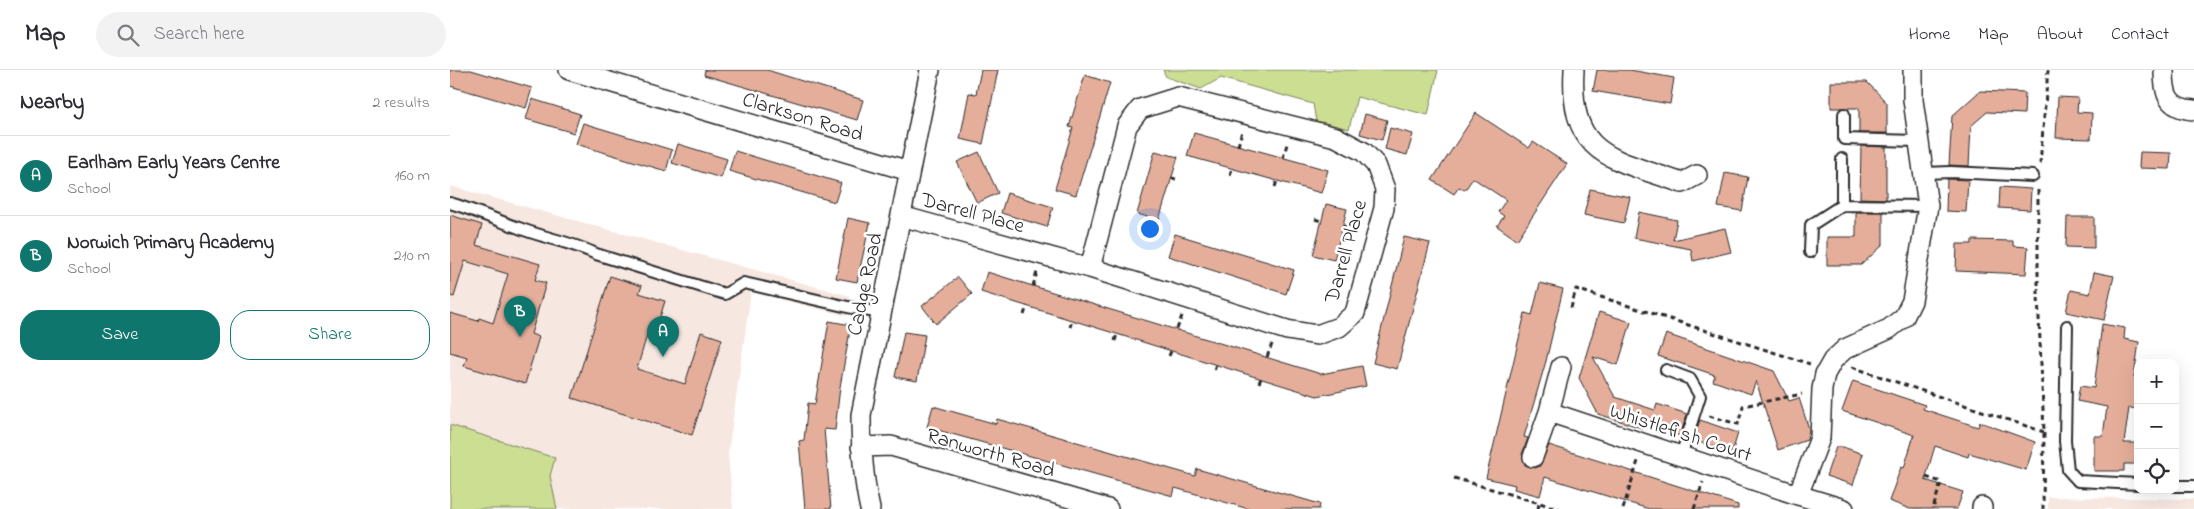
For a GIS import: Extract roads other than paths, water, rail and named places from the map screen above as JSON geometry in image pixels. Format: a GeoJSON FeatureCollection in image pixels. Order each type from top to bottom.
{"type":"FeatureCollection","features":[{"type":"Feature","properties":{"kind":"street","name":"Clarkson Road"},"geometry":{"type":"LineString","coordinates":[[569,70],[909,171]]}},
{"type":"Feature","properties":{"kind":"street","name":"Cadge Road"},"geometry":{"type":"LineString","coordinates":[[870,509],[861,447],[861,415],[930,70]]}},
{"type":"Feature","properties":{"kind":"street"},"geometry":{"type":"LineString","coordinates":[[1574,70],[1576,114],[1582,132],[1595,148],[1613,158],[1689,185]]}},
{"type":"Feature","properties":{"kind":"street"},"geometry":{"type":"LineString","coordinates":[[1798,495],[1820,438],[1822,389],[1830,364],[1845,349],[1889,329],[1904,317],[1912,301],[1928,206],[1913,100],[1912,70]]}},
{"type":"Feature","properties":{"kind":"street"},"geometry":{"type":"LineString","coordinates":[[2164,70],[2164,83],[2168,98],[2178,107],[2194,110]]}},
{"type":"Feature","properties":{"kind":"street","name":"Darrell Place"},"geometry":{"type":"LineString","coordinates":[[901,216],[1090,268],[1287,330],[1317,335],[1339,327],[1354,313],[1384,208],[1385,189],[1376,165],[1364,152],[1336,137],[1208,103],[1178,97],[1166,99],[1140,109],[1127,126],[1090,268]]}},
{"type":"Feature","properties":{"kind":"street"},"geometry":{"type":"LineString","coordinates":[[1533,458],[1549,412],[1561,367]]}},
{"type":"Feature","properties":{"kind":"street","name":"Whistlefish Court"},"geometry":{"type":"LineString","coordinates":[[1549,412],[1844,509]]}},
{"type":"Feature","properties":{"kind":"street","name":"Ranworth Road"},"geometry":{"type":"LineString","coordinates":[[861,447],[890,446],[1108,509]]}},
{"type":"Feature","properties":{"kind":"lane"},"geometry":{"type":"LineString","coordinates":[[1844,114],[1844,139],[1918,141]]}},
{"type":"Feature","properties":{"kind":"lane"},"geometry":{"type":"LineString","coordinates":[[1842,159],[1842,205]]}},
{"type":"Feature","properties":{"kind":"lane"},"geometry":{"type":"LineString","coordinates":[[1924,173],[1951,172],[2035,179]]}},
{"type":"Feature","properties":{"kind":"lane"},"geometry":{"type":"LineString","coordinates":[[450,203],[596,254],[725,294],[744,283],[881,313]]}},
{"type":"Feature","properties":{"kind":"lane"},"geometry":{"type":"LineString","coordinates":[[1810,252],[1811,225],[1842,205],[1928,206]]}},
{"type":"Feature","properties":{"kind":"lane"},"geometry":{"type":"LineString","coordinates":[[2067,326],[2065,441],[2068,470],[2078,481],[2134,484]]}},
{"type":"Feature","properties":{"kind":"lane"},"geometry":{"type":"LineString","coordinates":[[1666,370],[1690,379],[1700,396],[1681,456]]}},
{"type":"Feature","properties":{"kind":"lane"},"geometry":{"type":"LineString","coordinates":[[2179,486],[2194,486]]}},
{"type":"Feature","properties":{"kind":"place","name":"Norwich Primary Academy"},"geometry":{"type":"Point","coordinates":[520,337]}},
{"type":"Feature","properties":{"kind":"place","name":"Earlham Early Years Centre"},"geometry":{"type":"Point","coordinates":[663,357]}}]}
